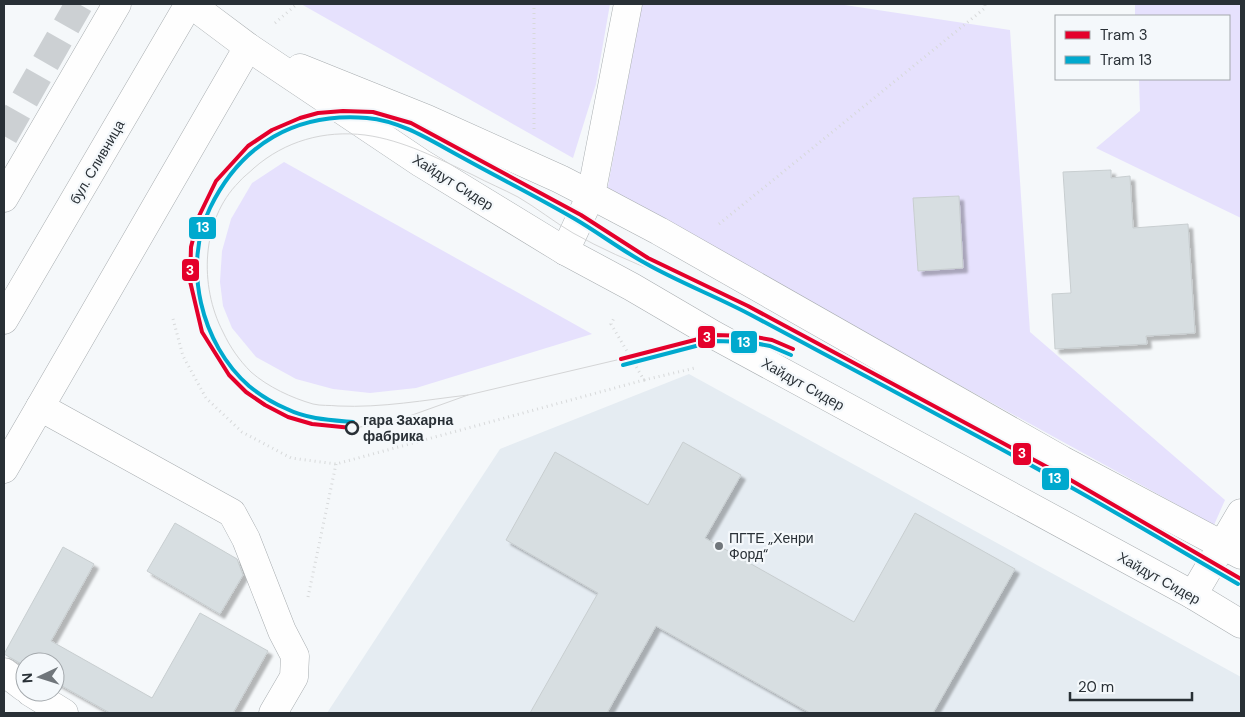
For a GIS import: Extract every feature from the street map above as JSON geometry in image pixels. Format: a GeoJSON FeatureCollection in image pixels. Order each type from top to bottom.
{"type":"FeatureCollection","features":[{"type":"Feature","properties":{"kind":"street"},"geometry":{"type":"LineString","coordinates":[[4,198],[117,4]]}},
{"type":"Feature","properties":{"kind":"street","name":"бул. Сливница"},"geometry":{"type":"LineString","coordinates":[[4,320],[189,4]]}},
{"type":"Feature","properties":{"kind":"street","name":"Хайдут Сидер"},"geometry":{"type":"LineString","coordinates":[[194,4],[204,14],[248,47],[421,163],[565,251],[632,287],[714,335],[1192,595],[1241,624]]}},
{"type":"Feature","properties":{"kind":"street"},"geometry":{"type":"LineString","coordinates":[[565,251],[591,195],[628,4]]}},
{"type":"Feature","properties":{"kind":"street"},"geometry":{"type":"LineString","coordinates":[[4,469],[248,47]]}},
{"type":"Feature","properties":{"kind":"street","name":"Хайдут Сидер"},"geometry":{"type":"LineString","coordinates":[[248,47],[427,119],[560,179],[659,231],[1062,460],[1232,550]]}},
{"type":"Feature","properties":{"kind":"street"},"geometry":{"type":"LineString","coordinates":[[40,407],[232,514],[246,539],[282,631],[295,656],[294,677],[273,713]]}},
{"type":"Feature","properties":{"kind":"street"},"geometry":{"type":"LineString","coordinates":[[1192,595],[1232,550],[1241,513]]}},
{"type":"Feature","properties":{"kind":"street"},"geometry":{"type":"LineString","coordinates":[[4,672],[15,681]]}},
{"type":"Feature","properties":{"kind":"street"},"geometry":{"type":"LineString","coordinates":[[46,702],[64,713]]}},
{"type":"Feature","properties":{"kind":"path"},"geometry":{"type":"LineString","coordinates":[[534,4],[534,130]]}},
{"type":"Feature","properties":{"kind":"path"},"geometry":{"type":"LineString","coordinates":[[718,225],[985,8],[985,4]]}},
{"type":"Feature","properties":{"kind":"path"},"geometry":{"type":"LineString","coordinates":[[614,318],[611,324],[644,380]]}},
{"type":"Feature","properties":{"kind":"path"},"geometry":{"type":"LineString","coordinates":[[173,319],[183,356],[206,398],[242,432],[292,458],[336,464],[644,380],[695,368]]}},
{"type":"Feature","properties":{"kind":"path"},"geometry":{"type":"LineString","coordinates":[[308,598],[336,464]]}},
{"type":"Feature","properties":{"kind":"shaded area"},"geometry":{"type":"Polygon","coordinates":[[[301,4],[610,4],[596,84],[573,158],[301,4]]]}},
{"type":"Feature","properties":{"kind":"shaded area"},"geometry":{"type":"Polygon","coordinates":[[[642,4],[838,4],[1010,30],[1030,332],[1225,500],[1214,525],[607,191],[642,4]]]}},
{"type":"Feature","properties":{"kind":"shaded area"},"geometry":{"type":"Polygon","coordinates":[[[1135,4],[1241,4],[1241,218],[1096,148],[1140,111],[1139,80],[1230,80],[1230,15],[1135,15],[1135,4]]]}},
{"type":"Feature","properties":{"kind":"shaded area"},"geometry":{"type":"Polygon","coordinates":[[[284,162],[592,334],[416,388],[370,393],[333,389],[296,379],[256,357],[232,328],[223,306],[220,282],[222,251],[231,219],[252,183],[284,162]]]}},
{"type":"Feature","properties":{"kind":"shaded area","name":"ПГТЕ „Хенри Форд“"},"geometry":{"type":"Polygon","coordinates":[[[689,374],[1241,677],[1241,713],[327,713],[500,449],[689,374]]]}},
{"type":"Feature","properties":{"kind":"building"},"geometry":{"type":"Polygon","coordinates":[[[1111,170],[1111,178],[1130,176],[1133,228],[1188,224],[1195,333],[1146,336],[1147,344],[1055,349],[1052,294],[1071,293],[1063,172],[1111,170]]]}},
{"type":"Feature","properties":{"kind":"building"},"geometry":{"type":"Polygon","coordinates":[[[959,196],[963,268],[918,271],[913,198],[959,196]]]}},
{"type":"Feature","properties":{"kind":"building"},"geometry":{"type":"Polygon","coordinates":[[[683,442],[741,475],[705,538],[854,622],[915,513],[1015,569],[933,713],[810,713],[656,626],[607,713],[530,713],[598,593],[506,540],[555,452],[648,505],[683,442]]]}},
{"type":"Feature","properties":{"kind":"building"},"geometry":{"type":"Polygon","coordinates":[[[175,523],[237,559],[243,575],[220,614],[147,571],[175,523]]]}},
{"type":"Feature","properties":{"kind":"building"},"geometry":{"type":"Polygon","coordinates":[[[63,547],[94,564],[51,641],[152,698],[200,613],[268,651],[233,713],[110,713],[65,688],[65,652],[15,652],[15,660],[4,654],[63,547]]]}},
{"type":"Feature","properties":{"kind":"tunnel"},"geometry":{"type":"LineString","coordinates":[[4,136],[79,4]]}},
{"type":"Feature","properties":{"kind":"tram line","name":"3"},"geometry":{"type":"LineString","coordinates":[[352,428],[312,424],[288,417],[246,392],[229,375],[202,332],[190,281],[191,247],[199,216],[216,181],[248,146],[272,130],[300,118],[318,113],[343,111],[373,112],[411,123],[581,215],[648,258],[748,306],[1062,475],[1241,579]]}},
{"type":"Feature","properties":{"kind":"tram line","name":"13"},"geometry":{"type":"LineString","coordinates":[[353,422],[319,418],[295,412],[262,396],[232,369],[208,327],[197,279],[198,254],[202,231],[210,208],[238,166],[255,150],[274,137],[294,127],[317,121],[341,118],[367,118],[393,123],[429,139],[584,224],[645,263],[740,309],[981,438],[1102,505],[1238,584]]}},
{"type":"Feature","properties":{"kind":"tram line"},"geometry":{"type":"LineString","coordinates":[[468,395],[371,406],[319,405],[305,402],[280,391],[251,372],[235,353],[223,332],[215,314],[207,274],[211,234],[217,215],[226,197],[254,168],[292,144],[335,134],[379,137],[420,151],[512,194],[573,233],[615,254],[659,273],[748,306]]}},
{"type":"Feature","properties":{"kind":"tram line","name":"3"},"geometry":{"type":"LineString","coordinates":[[621,359],[714,335],[750,336],[772,340],[793,349]]}},
{"type":"Feature","properties":{"kind":"tram line","name":"13"},"geometry":{"type":"LineString","coordinates":[[623,365],[715,341],[749,342],[770,346],[791,355]]}},
{"type":"Feature","properties":{"kind":"tram line"},"geometry":{"type":"LineString","coordinates":[[352,428],[390,423],[468,395],[621,359]]}},
{"type":"Feature","properties":{"kind":"place","name":"гара Захарна фабрика"},"geometry":{"type":"Point","coordinates":[352,428]}},
{"type":"Feature","properties":{"kind":"place","name":"ПГТЕ „Хенри Форд“"},"geometry":{"type":"Point","coordinates":[719,546]}}]}
